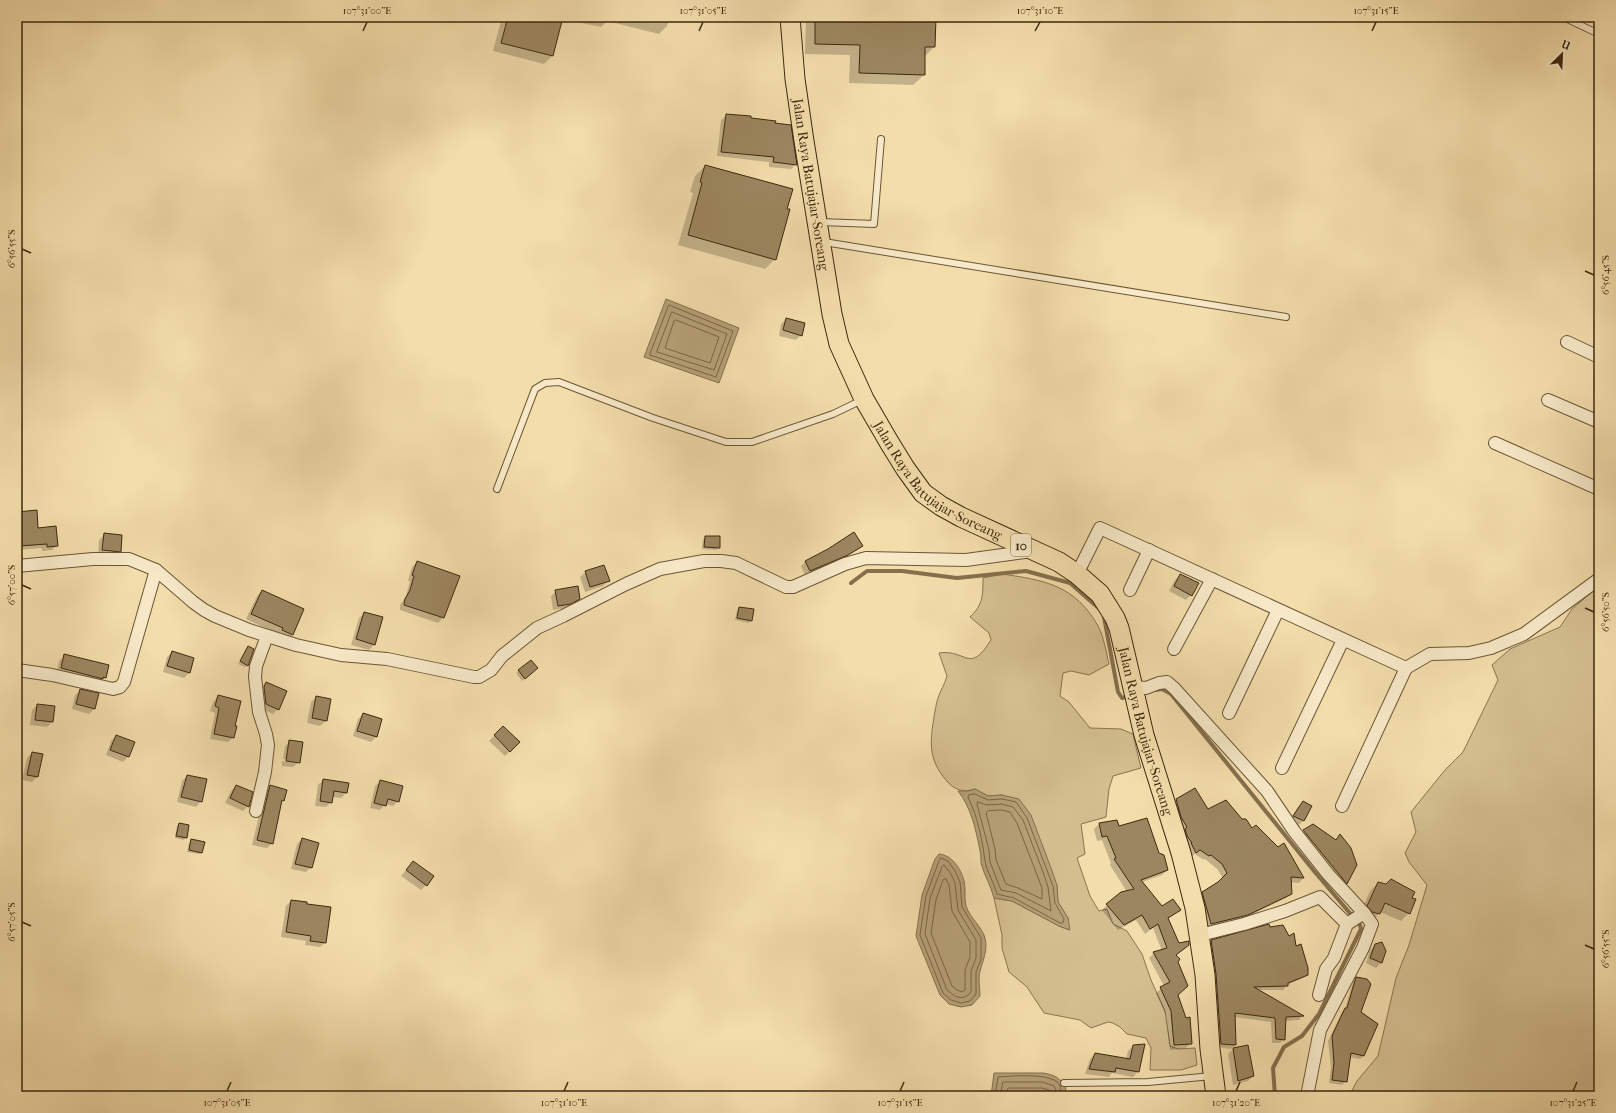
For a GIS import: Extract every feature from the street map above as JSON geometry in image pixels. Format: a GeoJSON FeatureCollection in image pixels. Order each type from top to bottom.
{"type":"FeatureCollection","features":[{"type":"Feature","properties":{"kind":"highway","name":"Jalan Raya Batujajar-Soreang"},"geometry":{"type":"LineString","coordinates":[[790,17],[796,86],[832,314],[839,344],[864,399],[905,468],[923,493],[961,517],[1059,562],[1100,594],[1115,618],[1119,628],[1144,734],[1189,880],[1200,935],[1205,975],[1210,1049],[1216,1096]]}},
{"type":"Feature","properties":{"kind":"street"},"geometry":{"type":"LineString","coordinates":[[1567,342],[1599,357]]}},
{"type":"Feature","properties":{"kind":"street"},"geometry":{"type":"LineString","coordinates":[[1548,400],[1599,422]]}},
{"type":"Feature","properties":{"kind":"street"},"geometry":{"type":"LineString","coordinates":[[1495,443],[1599,489]]}},
{"type":"Feature","properties":{"kind":"street"},"geometry":{"type":"LineString","coordinates":[[1076,574],[1100,528],[1406,668]]}},
{"type":"Feature","properties":{"kind":"street"},"geometry":{"type":"LineString","coordinates":[[1130,590],[1149,550]]}},
{"type":"Feature","properties":{"kind":"street"},"geometry":{"type":"LineString","coordinates":[[17,566],[93,559],[124,559],[135,561],[156,570],[204,610],[249,630],[296,645],[341,655],[387,660],[479,677],[491,670],[502,656],[537,628],[660,569],[704,561],[736,563],[781,585],[793,587],[845,564],[866,558],[966,560],[1035,551]]}},
{"type":"Feature","properties":{"kind":"street"},"geometry":{"type":"LineString","coordinates":[[17,670],[52,675],[113,689],[120,687],[124,682],[156,570]]}},
{"type":"Feature","properties":{"kind":"street"},"geometry":{"type":"LineString","coordinates":[[1174,648],[1212,579]]}},
{"type":"Feature","properties":{"kind":"street"},"geometry":{"type":"LineString","coordinates":[[1342,806],[1406,668],[1430,654],[1469,653],[1491,648],[1524,634],[1599,579]]}},
{"type":"Feature","properties":{"kind":"street"},"geometry":{"type":"LineString","coordinates":[[1229,713],[1278,610]]}},
{"type":"Feature","properties":{"kind":"street"},"geometry":{"type":"LineString","coordinates":[[256,811],[265,772],[268,745],[259,712],[255,677],[256,666],[267,636]]}},
{"type":"Feature","properties":{"kind":"street"},"geometry":{"type":"LineString","coordinates":[[1282,768],[1344,640]]}},
{"type":"Feature","properties":{"kind":"street"},"geometry":{"type":"LineString","coordinates":[[1133,687],[1146,688],[1159,683],[1167,682],[1174,688],[1266,791],[1294,831],[1323,868],[1356,919]]}},
{"type":"Feature","properties":{"kind":"street"},"geometry":{"type":"LineString","coordinates":[[1200,935],[1284,912],[1320,897],[1356,919],[1372,924],[1367,938],[1320,1030],[1307,1096]]}},
{"type":"Feature","properties":{"kind":"street"},"geometry":{"type":"LineString","coordinates":[[1319,994],[1326,969],[1334,958],[1356,919]]}},
{"type":"Feature","properties":{"kind":"lane"},"geometry":{"type":"LineString","coordinates":[[1563,17],[1599,34]]}},
{"type":"Feature","properties":{"kind":"lane"},"geometry":{"type":"LineString","coordinates":[[817,221],[874,224],[881,139]]}},
{"type":"Feature","properties":{"kind":"lane"},"geometry":{"type":"LineString","coordinates":[[820,241],[1286,317]]}},
{"type":"Feature","properties":{"kind":"lane"},"geometry":{"type":"LineString","coordinates":[[497,489],[536,389],[545,383],[558,382],[654,418],[726,442],[736,443],[752,442],[833,414],[864,399]]}},
{"type":"Feature","properties":{"kind":"lane"},"geometry":{"type":"LineString","coordinates":[[1064,1083],[1148,1082],[1213,1076]]}},
{"type":"Feature","properties":{"kind":"shaded area"},"geometry":{"type":"Polygon","coordinates":[[[1002,574],[1045,582],[1069,593],[1089,612],[1100,630],[1109,664],[1089,675],[1071,671],[1063,673],[1060,696],[1069,702],[1090,728],[1121,729],[1133,734],[1141,768],[1113,776],[1109,789],[1106,817],[1081,824],[1085,854],[1077,858],[1090,896],[1099,911],[1107,909],[1113,924],[1127,931],[1142,954],[1151,980],[1165,1011],[1170,1046],[1178,1049],[1195,1048],[1197,1065],[1181,1070],[1150,1070],[1151,1048],[1146,1038],[1127,1034],[1113,1023],[1108,1022],[1091,1028],[1080,1020],[1044,1013],[1027,987],[1009,972],[1002,948],[1002,935],[994,898],[1012,901],[1069,930],[1068,918],[1058,902],[1057,885],[1002,795],[988,796],[975,789],[963,791],[952,786],[936,765],[933,757],[931,742],[937,703],[947,676],[939,653],[956,654],[967,658],[972,658],[978,656],[984,650],[991,640],[989,633],[970,617],[980,604],[983,590],[983,578],[1002,574]]]}},
{"type":"Feature","properties":{"kind":"shaded area"},"geometry":{"type":"Polygon","coordinates":[[[1599,586],[1599,1096],[1349,1096],[1357,1081],[1378,1056],[1396,978],[1409,945],[1427,885],[1409,862],[1405,853],[1416,832],[1411,812],[1445,770],[1463,752],[1498,680],[1492,665],[1510,649],[1560,627],[1572,609],[1599,586]]]}},
{"type":"Feature","properties":{"kind":"water"},"geometry":{"type":"Polygon","coordinates":[[[666,299],[739,328],[719,383],[644,357],[666,299]]]}},
{"type":"Feature","properties":{"kind":"water"},"geometry":{"type":"Polygon","coordinates":[[[975,789],[988,796],[1002,795],[1019,799],[1031,815],[1057,885],[1058,902],[1068,918],[1070,930],[1059,926],[1012,901],[994,898],[981,863],[977,835],[972,819],[963,797],[958,791],[975,789]]]}},
{"type":"Feature","properties":{"kind":"water"},"geometry":{"type":"Polygon","coordinates":[[[939,854],[952,860],[961,872],[965,884],[966,906],[970,915],[979,926],[986,942],[985,955],[979,974],[980,996],[972,1005],[961,1007],[949,1004],[940,995],[916,936],[922,895],[935,859],[939,854]]]}},
{"type":"Feature","properties":{"kind":"water"},"geometry":{"type":"Polygon","coordinates":[[[994,1073],[1043,1073],[1051,1075],[1059,1079],[1066,1088],[1064,1096],[991,1096],[994,1073]]]}},
{"type":"Feature","properties":{"kind":"building"},"geometry":{"type":"Polygon","coordinates":[[[508,17],[563,17],[553,56],[501,43],[508,17]]]}},
{"type":"Feature","properties":{"kind":"building"},"geometry":{"type":"Polygon","coordinates":[[[815,17],[936,17],[935,47],[925,47],[925,75],[859,73],[860,45],[815,44],[815,17]]]}},
{"type":"Feature","properties":{"kind":"building"},"geometry":{"type":"Polygon","coordinates":[[[726,114],[751,116],[751,118],[776,121],[775,123],[791,125],[797,165],[773,162],[774,157],[721,152],[726,114]]]}},
{"type":"Feature","properties":{"kind":"building"},"geometry":{"type":"Polygon","coordinates":[[[705,165],[793,189],[787,209],[790,209],[776,260],[688,235],[702,183],[700,182],[705,165]]]}},
{"type":"Feature","properties":{"kind":"building"},"geometry":{"type":"Polygon","coordinates":[[[786,318],[805,323],[802,336],[783,330],[786,318]]]}},
{"type":"Feature","properties":{"kind":"building"},"geometry":{"type":"Polygon","coordinates":[[[37,510],[38,528],[56,526],[58,546],[47,547],[47,544],[19,546],[17,512],[37,510]]]}},
{"type":"Feature","properties":{"kind":"building"},"geometry":{"type":"Polygon","coordinates":[[[854,532],[863,546],[848,555],[810,571],[805,561],[828,549],[854,532]]]}},
{"type":"Feature","properties":{"kind":"building"},"geometry":{"type":"Polygon","coordinates":[[[104,533],[122,535],[121,552],[102,550],[104,533]]]}},
{"type":"Feature","properties":{"kind":"building"},"geometry":{"type":"Polygon","coordinates":[[[705,536],[720,536],[720,548],[704,547],[705,536]]]}},
{"type":"Feature","properties":{"kind":"building"},"geometry":{"type":"Polygon","coordinates":[[[417,561],[460,576],[444,618],[404,605],[405,599],[410,590],[414,576],[412,575],[417,561]]]}},
{"type":"Feature","properties":{"kind":"building"},"geometry":{"type":"Polygon","coordinates":[[[604,565],[610,581],[590,587],[585,571],[604,565]]]}},
{"type":"Feature","properties":{"kind":"building"},"geometry":{"type":"Polygon","coordinates":[[[1180,574],[1199,583],[1192,596],[1174,586],[1180,574]]]}},
{"type":"Feature","properties":{"kind":"building"},"geometry":{"type":"Polygon","coordinates":[[[578,586],[580,599],[571,604],[558,606],[555,590],[578,586]]]}},
{"type":"Feature","properties":{"kind":"building"},"geometry":{"type":"Polygon","coordinates":[[[262,590],[304,609],[293,635],[282,630],[283,628],[251,614],[262,590]]]}},
{"type":"Feature","properties":{"kind":"building"},"geometry":{"type":"Polygon","coordinates":[[[739,607],[754,609],[752,621],[737,618],[739,607]]]}},
{"type":"Feature","properties":{"kind":"building"},"geometry":{"type":"Polygon","coordinates":[[[364,612],[383,617],[375,645],[356,639],[364,612]]]}},
{"type":"Feature","properties":{"kind":"building"},"geometry":{"type":"Polygon","coordinates":[[[248,646],[254,649],[248,666],[240,661],[248,646]]]}},
{"type":"Feature","properties":{"kind":"building"},"geometry":{"type":"Polygon","coordinates":[[[172,651],[194,658],[190,673],[167,666],[172,651]]]}},
{"type":"Feature","properties":{"kind":"building"},"geometry":{"type":"Polygon","coordinates":[[[64,654],[109,665],[106,678],[103,677],[103,679],[61,668],[64,654]]]}},
{"type":"Feature","properties":{"kind":"building"},"geometry":{"type":"Polygon","coordinates":[[[531,660],[538,668],[525,679],[518,670],[531,660]]]}},
{"type":"Feature","properties":{"kind":"building"},"geometry":{"type":"Polygon","coordinates":[[[266,682],[287,691],[279,710],[266,704],[264,687],[266,682]]]}},
{"type":"Feature","properties":{"kind":"building"},"geometry":{"type":"Polygon","coordinates":[[[80,689],[99,693],[95,709],[76,704],[80,689]]]}},
{"type":"Feature","properties":{"kind":"building"},"geometry":{"type":"Polygon","coordinates":[[[218,695],[241,701],[235,726],[237,726],[234,738],[214,734],[219,708],[215,706],[218,695]]]}},
{"type":"Feature","properties":{"kind":"building"},"geometry":{"type":"Polygon","coordinates":[[[316,696],[331,699],[327,721],[312,718],[316,696]]]}},
{"type":"Feature","properties":{"kind":"building"},"geometry":{"type":"Polygon","coordinates":[[[37,704],[55,706],[53,722],[35,720],[37,704]]]}},
{"type":"Feature","properties":{"kind":"building"},"geometry":{"type":"Polygon","coordinates":[[[363,713],[382,719],[377,737],[357,731],[363,713]]]}},
{"type":"Feature","properties":{"kind":"building"},"geometry":{"type":"Polygon","coordinates":[[[503,726],[520,742],[510,752],[494,735],[503,726]]]}},
{"type":"Feature","properties":{"kind":"building"},"geometry":{"type":"Polygon","coordinates":[[[116,735],[135,742],[129,757],[110,750],[116,735]]]}},
{"type":"Feature","properties":{"kind":"building"},"geometry":{"type":"Polygon","coordinates":[[[289,740],[303,742],[300,763],[286,761],[289,740]]]}},
{"type":"Feature","properties":{"kind":"building"},"geometry":{"type":"Polygon","coordinates":[[[32,752],[43,754],[38,777],[27,775],[32,752]]]}},
{"type":"Feature","properties":{"kind":"building"},"geometry":{"type":"Polygon","coordinates":[[[187,775],[207,779],[202,802],[181,797],[187,775]]]}},
{"type":"Feature","properties":{"kind":"building"},"geometry":{"type":"Polygon","coordinates":[[[323,779],[349,783],[347,793],[334,791],[332,803],[320,801],[323,779]]]}},
{"type":"Feature","properties":{"kind":"building"},"geometry":{"type":"Polygon","coordinates":[[[380,780],[403,786],[399,802],[388,799],[386,806],[374,803],[380,780]]]}},
{"type":"Feature","properties":{"kind":"building"},"geometry":{"type":"Polygon","coordinates":[[[236,785],[253,792],[249,807],[230,798],[236,785]]]}},
{"type":"Feature","properties":{"kind":"building"},"geometry":{"type":"Polygon","coordinates":[[[270,785],[287,790],[284,801],[282,800],[273,844],[257,840],[270,785]]]}},
{"type":"Feature","properties":{"kind":"building"},"geometry":{"type":"Polygon","coordinates":[[[1195,788],[1208,809],[1226,800],[1242,819],[1246,819],[1252,828],[1256,825],[1278,847],[1284,843],[1304,878],[1291,877],[1292,894],[1248,915],[1211,924],[1202,892],[1218,882],[1227,873],[1222,864],[1211,855],[1209,856],[1200,850],[1196,853],[1187,836],[1185,829],[1187,827],[1181,817],[1176,799],[1195,788]]]}},
{"type":"Feature","properties":{"kind":"building"},"geometry":{"type":"Polygon","coordinates":[[[1303,801],[1312,806],[1304,821],[1293,816],[1303,801]]]}},
{"type":"Feature","properties":{"kind":"building"},"geometry":{"type":"Polygon","coordinates":[[[1147,818],[1159,853],[1164,855],[1168,870],[1141,880],[1162,906],[1173,899],[1181,910],[1168,918],[1179,943],[1189,941],[1189,945],[1176,955],[1180,959],[1178,962],[1188,986],[1178,995],[1186,1018],[1190,1017],[1192,1044],[1174,1045],[1171,1011],[1160,987],[1170,982],[1153,952],[1167,948],[1158,924],[1150,929],[1142,915],[1124,925],[1106,904],[1121,892],[1134,889],[1114,859],[1116,858],[1107,836],[1102,837],[1099,823],[1117,820],[1119,826],[1147,818]]]}},
{"type":"Feature","properties":{"kind":"building"},"geometry":{"type":"Polygon","coordinates":[[[179,823],[189,825],[187,838],[176,836],[179,823]]]}},
{"type":"Feature","properties":{"kind":"building"},"geometry":{"type":"Polygon","coordinates":[[[1313,824],[1336,840],[1340,834],[1351,848],[1357,865],[1347,884],[1303,830],[1313,824]]]}},
{"type":"Feature","properties":{"kind":"building"},"geometry":{"type":"Polygon","coordinates":[[[302,838],[319,843],[312,868],[295,864],[302,838]]]}},
{"type":"Feature","properties":{"kind":"building"},"geometry":{"type":"Polygon","coordinates":[[[191,839],[205,842],[202,853],[189,850],[191,839]]]}},
{"type":"Feature","properties":{"kind":"building"},"geometry":{"type":"Polygon","coordinates":[[[413,861],[434,876],[427,886],[406,870],[413,861]]]}},
{"type":"Feature","properties":{"kind":"building"},"geometry":{"type":"Polygon","coordinates":[[[1391,879],[1415,892],[1412,898],[1416,899],[1410,914],[1385,903],[1380,914],[1372,912],[1367,906],[1378,882],[1386,884],[1391,879]]]}},
{"type":"Feature","properties":{"kind":"building"},"geometry":{"type":"Polygon","coordinates":[[[291,900],[331,907],[326,943],[310,941],[311,936],[286,932],[291,900]]]}},
{"type":"Feature","properties":{"kind":"building"},"geometry":{"type":"Polygon","coordinates":[[[1269,924],[1270,927],[1283,925],[1289,936],[1294,933],[1296,946],[1301,944],[1308,968],[1308,975],[1288,983],[1288,986],[1254,987],[1304,1016],[1286,1017],[1285,1040],[1276,1039],[1275,1018],[1235,1013],[1236,1045],[1221,1044],[1216,974],[1211,940],[1269,924]]]}},
{"type":"Feature","properties":{"kind":"building"},"geometry":{"type":"Polygon","coordinates":[[[1382,942],[1386,951],[1382,963],[1370,958],[1375,944],[1382,942]]]}},
{"type":"Feature","properties":{"kind":"building"},"geometry":{"type":"Polygon","coordinates":[[[1356,977],[1367,979],[1371,984],[1361,1012],[1378,1024],[1364,1056],[1351,1053],[1347,1082],[1332,1080],[1334,1063],[1332,1036],[1345,1008],[1347,1008],[1356,977]]]}},
{"type":"Feature","properties":{"kind":"building"},"geometry":{"type":"Polygon","coordinates":[[[1145,1044],[1139,1072],[1116,1068],[1115,1072],[1089,1069],[1095,1053],[1130,1059],[1133,1045],[1145,1044]]]}},
{"type":"Feature","properties":{"kind":"building"},"geometry":{"type":"Polygon","coordinates":[[[1248,1045],[1254,1076],[1238,1081],[1233,1048],[1248,1045]]]}},
{"type":"Feature","properties":{"kind":"waterway"},"geometry":{"type":"LineString","coordinates":[[851,583],[867,571],[902,571],[957,578],[1026,571],[1070,583],[1103,612],[1118,692],[1122,698],[1126,697]]}},
{"type":"Feature","properties":{"kind":"waterway"},"geometry":{"type":"LineString","coordinates":[[1155,690],[1162,689],[1171,694],[1314,871],[1360,925],[1361,929],[1319,1014],[1302,1036],[1284,1047],[1273,1068],[1275,1096]]}}]}
